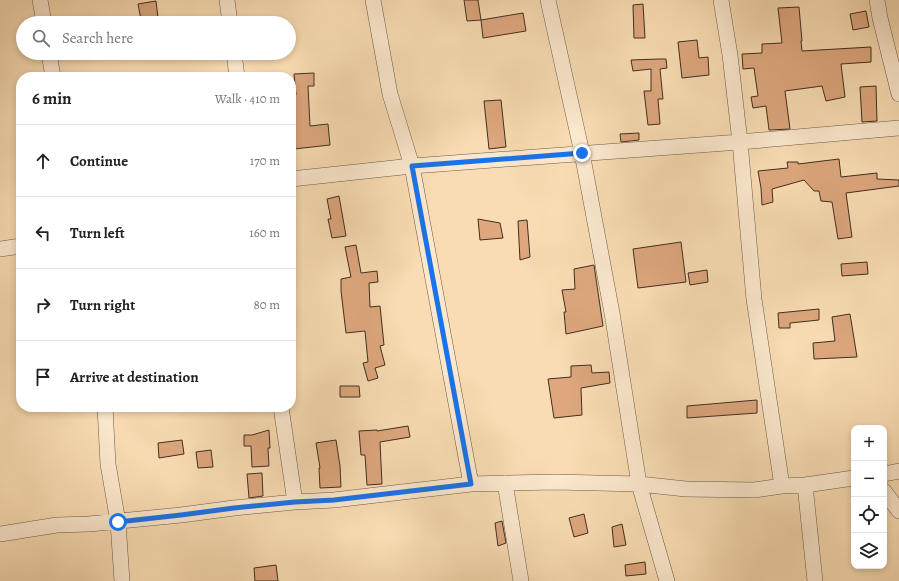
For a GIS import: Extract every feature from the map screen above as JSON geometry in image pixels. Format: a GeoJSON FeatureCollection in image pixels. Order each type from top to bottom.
{"type":"FeatureCollection","features":[{"type":"Feature","properties":{"kind":"street"},"geometry":{"type":"LineString","coordinates":[[40,0],[43,16]]}},
{"type":"Feature","properties":{"kind":"street"},"geometry":{"type":"LineString","coordinates":[[228,0],[229,16]]}},
{"type":"Feature","properties":{"kind":"street"},"geometry":{"type":"LineString","coordinates":[[373,0],[390,94],[412,166],[471,484]]}},
{"type":"Feature","properties":{"kind":"street"},"geometry":{"type":"LineString","coordinates":[[548,0],[582,153],[612,313],[639,484],[667,581]]}},
{"type":"Feature","properties":{"kind":"street"},"geometry":{"type":"LineString","coordinates":[[721,0],[730,55],[740,142],[754,299],[782,486]]}},
{"type":"Feature","properties":{"kind":"street"},"geometry":{"type":"LineString","coordinates":[[878,0],[880,18],[899,94]]}},
{"type":"Feature","properties":{"kind":"street"},"geometry":{"type":"LineString","coordinates":[[50,60],[52,72]]}},
{"type":"Feature","properties":{"kind":"street"},"geometry":{"type":"LineString","coordinates":[[235,60],[236,72]]}},
{"type":"Feature","properties":{"kind":"street"},"geometry":{"type":"LineString","coordinates":[[296,178],[412,166],[740,142],[899,128]]}},
{"type":"Feature","properties":{"kind":"street"},"geometry":{"type":"LineString","coordinates":[[0,249],[16,247]]}},
{"type":"Feature","properties":{"kind":"street"},"geometry":{"type":"LineString","coordinates":[[105,412],[108,464],[118,522],[122,581]]}},
{"type":"Feature","properties":{"kind":"street"},"geometry":{"type":"LineString","coordinates":[[283,412],[295,502]]}},
{"type":"Feature","properties":{"kind":"street"},"geometry":{"type":"LineString","coordinates":[[887,473],[899,471]]}},
{"type":"Feature","properties":{"kind":"street"},"geometry":{"type":"LineString","coordinates":[[0,534],[57,525],[118,522],[295,502],[334,500],[471,484],[554,482],[639,484],[686,489],[754,490],[851,478]]}},
{"type":"Feature","properties":{"kind":"street"},"geometry":{"type":"LineString","coordinates":[[505,483],[521,581]]}},
{"type":"Feature","properties":{"kind":"street"},"geometry":{"type":"LineString","coordinates":[[805,485],[815,581]]}},
{"type":"Feature","properties":{"kind":"street"},"geometry":{"type":"LineString","coordinates":[[887,495],[899,511]]}},
{"type":"Feature","properties":{"kind":"building"},"geometry":{"type":"Polygon","coordinates":[[[464,0],[478,0],[481,20],[467,21],[464,0]]]}},
{"type":"Feature","properties":{"kind":"building"},"geometry":{"type":"Polygon","coordinates":[[[156,1],[158,16],[140,16],[138,4],[156,1]]]}},
{"type":"Feature","properties":{"kind":"building"},"geometry":{"type":"Polygon","coordinates":[[[643,4],[645,38],[634,38],[633,5],[643,4]]]}},
{"type":"Feature","properties":{"kind":"building"},"geometry":{"type":"Polygon","coordinates":[[[799,7],[802,51],[871,47],[871,62],[841,64],[845,97],[826,101],[822,86],[785,91],[790,129],[769,130],[766,106],[753,108],[751,97],[758,96],[754,68],[743,69],[742,54],[762,53],[762,44],[782,43],[778,8],[799,7]]]}},
{"type":"Feature","properties":{"kind":"building"},"geometry":{"type":"Polygon","coordinates":[[[866,11],[869,27],[853,30],[850,14],[866,11]]]}},
{"type":"Feature","properties":{"kind":"building"},"geometry":{"type":"Polygon","coordinates":[[[523,13],[526,31],[483,38],[481,20],[523,13]]]}},
{"type":"Feature","properties":{"kind":"building"},"geometry":{"type":"Polygon","coordinates":[[[697,40],[699,58],[708,57],[709,75],[682,78],[678,42],[697,40]]]}},
{"type":"Feature","properties":{"kind":"building"},"geometry":{"type":"Polygon","coordinates":[[[666,59],[667,68],[660,69],[663,99],[658,99],[660,124],[648,125],[644,91],[651,91],[651,69],[633,71],[631,60],[666,59]]]}},
{"type":"Feature","properties":{"kind":"building"},"geometry":{"type":"Polygon","coordinates":[[[314,73],[314,86],[308,86],[310,126],[328,124],[330,145],[296,149],[296,74],[314,73]]]}},
{"type":"Feature","properties":{"kind":"building"},"geometry":{"type":"Polygon","coordinates":[[[876,86],[877,121],[862,122],[860,87],[876,86]]]}},
{"type":"Feature","properties":{"kind":"building"},"geometry":{"type":"Polygon","coordinates":[[[501,100],[506,147],[489,149],[484,101],[501,100]]]}},
{"type":"Feature","properties":{"kind":"building"},"geometry":{"type":"Polygon","coordinates":[[[639,133],[639,140],[621,142],[620,134],[639,133]]]}},
{"type":"Feature","properties":{"kind":"building"},"geometry":{"type":"Polygon","coordinates":[[[839,159],[841,177],[877,173],[877,179],[899,180],[899,186],[846,193],[852,237],[838,239],[832,202],[821,201],[819,191],[814,191],[804,180],[772,189],[773,202],[762,205],[758,171],[788,168],[787,162],[798,162],[798,164],[839,159]]]}},
{"type":"Feature","properties":{"kind":"building"},"geometry":{"type":"Polygon","coordinates":[[[339,196],[346,236],[332,238],[328,219],[331,219],[327,199],[339,196]]]}},
{"type":"Feature","properties":{"kind":"building"},"geometry":{"type":"Polygon","coordinates":[[[478,219],[500,223],[503,238],[480,240],[478,219]]]}},
{"type":"Feature","properties":{"kind":"building"},"geometry":{"type":"Polygon","coordinates":[[[527,220],[530,257],[520,260],[518,221],[527,220]]]}},
{"type":"Feature","properties":{"kind":"building"},"geometry":{"type":"Polygon","coordinates":[[[681,242],[686,282],[638,288],[633,249],[681,242]]]}},
{"type":"Feature","properties":{"kind":"building"},"geometry":{"type":"Polygon","coordinates":[[[356,245],[361,273],[377,271],[378,282],[369,283],[370,307],[380,306],[384,345],[380,346],[385,365],[375,368],[378,378],[368,381],[363,363],[368,362],[365,331],[346,333],[341,291],[341,279],[351,277],[345,247],[356,245]]]}},
{"type":"Feature","properties":{"kind":"building"},"geometry":{"type":"Polygon","coordinates":[[[867,262],[868,274],[842,276],[841,264],[867,262]]]}},
{"type":"Feature","properties":{"kind":"building"},"geometry":{"type":"Polygon","coordinates":[[[594,265],[603,326],[566,334],[564,312],[566,312],[562,290],[575,289],[574,269],[594,265]]]}},
{"type":"Feature","properties":{"kind":"building"},"geometry":{"type":"Polygon","coordinates":[[[707,270],[708,282],[690,285],[688,273],[707,270]]]}},
{"type":"Feature","properties":{"kind":"building"},"geometry":{"type":"Polygon","coordinates":[[[819,309],[819,320],[790,323],[790,328],[779,328],[778,313],[819,309]]]}},
{"type":"Feature","properties":{"kind":"building"},"geometry":{"type":"Polygon","coordinates":[[[850,314],[857,357],[814,359],[813,343],[835,341],[832,317],[850,314]]]}},
{"type":"Feature","properties":{"kind":"building"},"geometry":{"type":"Polygon","coordinates":[[[591,365],[592,373],[609,372],[610,383],[581,388],[582,415],[554,418],[548,379],[571,377],[571,366],[591,365]]]}},
{"type":"Feature","properties":{"kind":"building"},"geometry":{"type":"Polygon","coordinates":[[[340,386],[359,386],[360,397],[340,397],[340,386]]]}},
{"type":"Feature","properties":{"kind":"building"},"geometry":{"type":"Polygon","coordinates":[[[757,400],[757,413],[687,418],[687,406],[757,400]]]}},
{"type":"Feature","properties":{"kind":"building"},"geometry":{"type":"Polygon","coordinates":[[[408,426],[410,437],[380,442],[382,484],[367,485],[365,455],[361,455],[359,431],[377,431],[408,426]]]}},
{"type":"Feature","properties":{"kind":"building"},"geometry":{"type":"Polygon","coordinates":[[[269,430],[269,466],[252,467],[251,446],[244,446],[244,435],[252,435],[269,430]]]}},
{"type":"Feature","properties":{"kind":"building"},"geometry":{"type":"Polygon","coordinates":[[[182,440],[184,454],[159,458],[158,443],[182,440]]]}},
{"type":"Feature","properties":{"kind":"building"},"geometry":{"type":"Polygon","coordinates":[[[336,440],[340,466],[341,487],[320,488],[320,468],[316,443],[336,440]]]}},
{"type":"Feature","properties":{"kind":"building"},"geometry":{"type":"Polygon","coordinates":[[[211,450],[213,467],[198,468],[196,452],[211,450]]]}},
{"type":"Feature","properties":{"kind":"building"},"geometry":{"type":"Polygon","coordinates":[[[262,473],[263,496],[249,498],[247,474],[262,473]]]}},
{"type":"Feature","properties":{"kind":"building"},"geometry":{"type":"Polygon","coordinates":[[[584,514],[588,533],[574,537],[569,518],[584,514]]]}},
{"type":"Feature","properties":{"kind":"building"},"geometry":{"type":"Polygon","coordinates":[[[502,521],[506,543],[498,546],[495,523],[502,521]]]}},
{"type":"Feature","properties":{"kind":"building"},"geometry":{"type":"Polygon","coordinates":[[[622,524],[626,545],[614,547],[612,527],[622,524]]]}},
{"type":"Feature","properties":{"kind":"building"},"geometry":{"type":"Polygon","coordinates":[[[645,562],[646,574],[626,576],[625,565],[645,562]]]}},
{"type":"Feature","properties":{"kind":"building"},"geometry":{"type":"Polygon","coordinates":[[[276,565],[278,581],[255,581],[254,568],[276,565]]]}},
{"type":"Feature","properties":{"kind":"route"},"geometry":{"type":"LineString","coordinates":[[118,522],[234,508],[368,497],[412,490],[471,484],[412,166],[582,153]]}}]}
